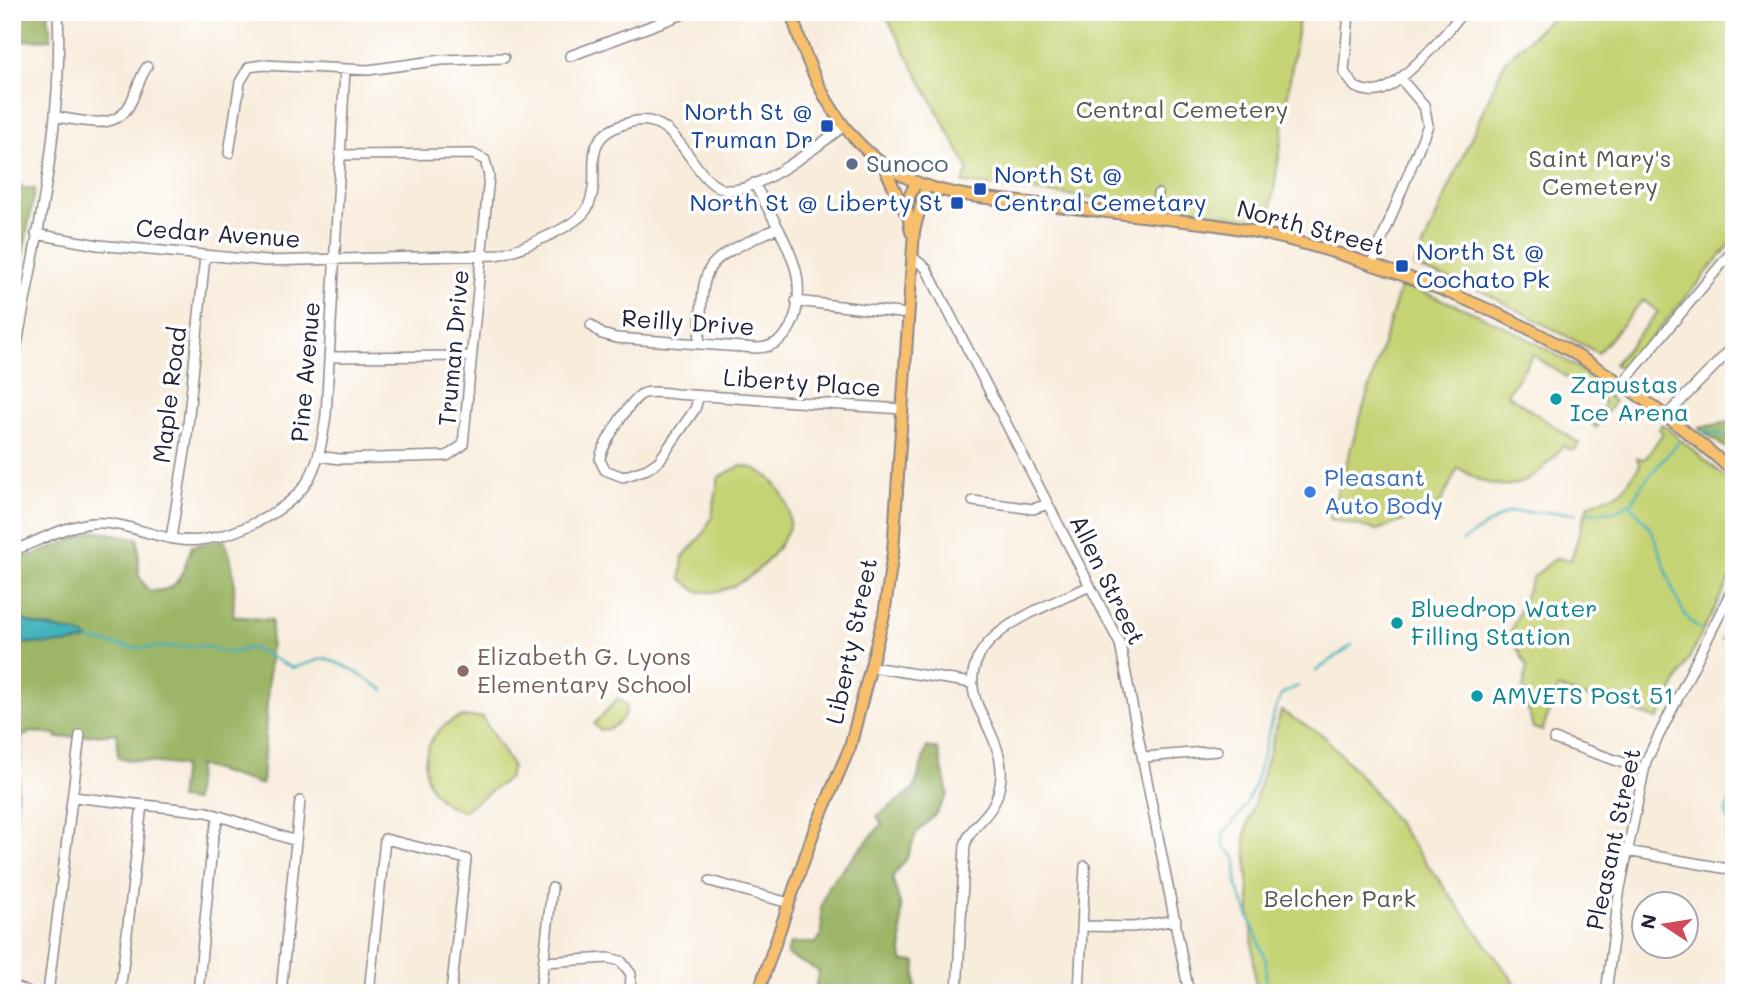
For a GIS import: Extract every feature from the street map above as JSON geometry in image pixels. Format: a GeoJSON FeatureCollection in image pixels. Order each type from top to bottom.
{"type":"FeatureCollection","features":[{"type":"Feature","properties":{"kind":"main road","name":"North Street"},"geometry":{"type":"LineString","coordinates":[[791,12],[813,76],[844,126],[883,164],[921,185],[963,195],[1156,218],[1283,237],[1447,290],[1507,315],[1569,348],[1667,415],[1734,472]]}},
{"type":"Feature","properties":{"kind":"main road","name":"Liberty Street"},"geometry":{"type":"LineString","coordinates":[[883,164],[906,214],[913,241]]}},
{"type":"Feature","properties":{"kind":"main road","name":"Liberty Street"},"geometry":{"type":"LineString","coordinates":[[758,993],[818,821],[850,747],[872,667],[891,569],[913,241],[921,185]]}},
{"type":"Feature","properties":{"kind":"main road"},"geometry":{"type":"LineString","coordinates":[[906,214],[906,199],[921,185]]}},
{"type":"Feature","properties":{"kind":"street"},"geometry":{"type":"LineString","coordinates":[[12,373],[56,117],[58,12]]}},
{"type":"Feature","properties":{"kind":"street"},"geometry":{"type":"LineString","coordinates":[[570,56],[689,12]]}},
{"type":"Feature","properties":{"kind":"street"},"geometry":{"type":"LineString","coordinates":[[1349,12],[1342,62],[1349,81],[1359,89],[1373,92],[1391,86],[1400,78],[1443,36],[1462,12]]}},
{"type":"Feature","properties":{"kind":"street"},"geometry":{"type":"LineString","coordinates":[[229,153],[240,82],[246,69],[258,65],[394,68],[435,61],[504,58]]}},
{"type":"Feature","properties":{"kind":"street"},"geometry":{"type":"LineString","coordinates":[[56,117],[102,123],[119,118],[129,107],[147,66]]}},
{"type":"Feature","properties":{"kind":"street","name":"Pine Avenue"},"geometry":{"type":"LineString","coordinates":[[12,551],[90,523],[114,524],[191,541],[217,537],[277,510],[304,487],[318,456],[326,415],[345,69]]}},
{"type":"Feature","properties":{"kind":"street"},"geometry":{"type":"LineString","coordinates":[[1372,264],[1427,125],[1424,106],[1400,78]]}},
{"type":"Feature","properties":{"kind":"street","name":"Truman Drive"},"geometry":{"type":"LineString","coordinates":[[318,456],[353,459],[454,454],[465,438],[481,255],[511,251],[580,217],[591,198],[597,142],[613,128],[650,120],[665,127],[719,188],[737,190],[796,161],[844,126]]}},
{"type":"Feature","properties":{"kind":"street"},"geometry":{"type":"LineString","coordinates":[[340,156],[469,153],[482,157],[489,171],[481,255]]}},
{"type":"Feature","properties":{"kind":"street","name":"Reilly Drive"},"geometry":{"type":"LineString","coordinates":[[591,325],[611,337],[757,348],[773,345],[789,331],[796,300],[796,270],[754,183]]}},
{"type":"Feature","properties":{"kind":"street"},"geometry":{"type":"LineString","coordinates":[[1156,218],[1158,194]]}},
{"type":"Feature","properties":{"kind":"street"},"geometry":{"type":"LineString","coordinates":[[699,344],[703,283],[710,264],[724,253],[777,228]]}},
{"type":"Feature","properties":{"kind":"street","name":"Cedar Avenue"},"geometry":{"type":"LineString","coordinates":[[36,234],[205,256],[266,261],[481,255]]}},
{"type":"Feature","properties":{"kind":"street"},"geometry":{"type":"LineString","coordinates":[[1623,383],[1734,249]]}},
{"type":"Feature","properties":{"kind":"street","name":"Maple Road"},"geometry":{"type":"LineString","coordinates":[[171,538],[186,445],[205,256]]}},
{"type":"Feature","properties":{"kind":"street","name":"Allen Street"},"geometry":{"type":"LineString","coordinates":[[912,257],[926,268],[1122,649],[1189,993]]}},
{"type":"Feature","properties":{"kind":"street"},"geometry":{"type":"LineString","coordinates":[[796,300],[908,314]]}},
{"type":"Feature","properties":{"kind":"street"},"geometry":{"type":"LineString","coordinates":[[1667,415],[1734,345]]}},
{"type":"Feature","properties":{"kind":"street"},"geometry":{"type":"LineString","coordinates":[[329,357],[471,356]]}},
{"type":"Feature","properties":{"kind":"street","name":"Liberty Place"},"geometry":{"type":"LineString","coordinates":[[699,396],[695,409],[655,464],[623,477],[605,470],[600,460],[601,449],[640,395],[650,393],[699,396],[902,409]]}},
{"type":"Feature","properties":{"kind":"street"},"geometry":{"type":"LineString","coordinates":[[973,501],[1033,509],[1048,504]]}},
{"type":"Feature","properties":{"kind":"street"},"geometry":{"type":"LineString","coordinates":[[957,993],[965,845],[971,833],[993,810],[1001,775],[996,747],[972,683],[975,663],[991,638],[1012,624],[1090,586]]}},
{"type":"Feature","properties":{"kind":"street","name":"Pleasant Street"},"geometry":{"type":"LineString","coordinates":[[1606,993],[1627,851],[1644,769],[1666,717],[1731,599],[1734,586]]}},
{"type":"Feature","properties":{"kind":"street"},"geometry":{"type":"LineString","coordinates":[[872,667],[972,683]]}},
{"type":"Feature","properties":{"kind":"street"},"geometry":{"type":"LineString","coordinates":[[48,993],[80,735]]}},
{"type":"Feature","properties":{"kind":"street"},"geometry":{"type":"LineString","coordinates":[[1554,739],[1644,769]]}},
{"type":"Feature","properties":{"kind":"street"},"geometry":{"type":"LineString","coordinates":[[1144,757],[1217,751]]}},
{"type":"Feature","properties":{"kind":"street"},"geometry":{"type":"LineString","coordinates":[[73,797],[202,811],[296,841]]}},
{"type":"Feature","properties":{"kind":"street"},"geometry":{"type":"LineString","coordinates":[[281,993],[300,801]]}},
{"type":"Feature","properties":{"kind":"street"},"geometry":{"type":"LineString","coordinates":[[120,993],[142,805]]}},
{"type":"Feature","properties":{"kind":"street"},"geometry":{"type":"LineString","coordinates":[[198,993],[213,837],[219,816]]}},
{"type":"Feature","properties":{"kind":"street"},"geometry":{"type":"LineString","coordinates":[[369,993],[385,839],[445,856],[466,859],[451,993]]}},
{"type":"Feature","properties":{"kind":"street"},"geometry":{"type":"LineString","coordinates":[[1627,851],[1734,870]]}},
{"type":"Feature","properties":{"kind":"street"},"geometry":{"type":"LineString","coordinates":[[1079,993],[1085,866]]}},
{"type":"Feature","properties":{"kind":"street"},"geometry":{"type":"LineString","coordinates":[[710,881],[789,903]]}},
{"type":"Feature","properties":{"kind":"street"},"geometry":{"type":"LineString","coordinates":[[540,993],[552,888]]}},
{"type":"Feature","properties":{"kind":"street"},"geometry":{"type":"LineString","coordinates":[[1082,926],[1133,927],[1176,920]]}},
{"type":"Feature","properties":{"kind":"street"},"geometry":{"type":"LineString","coordinates":[[544,962],[617,959],[630,970],[630,993]]}},
{"type":"Feature","properties":{"kind":"street"},"geometry":{"type":"LineString","coordinates":[[12,986],[30,993]]}},
{"type":"Feature","properties":{"kind":"green space"},"geometry":{"type":"Polygon","coordinates":[[[12,12],[48,12],[51,39],[17,41],[12,69],[12,12]]]}},
{"type":"Feature","properties":{"kind":"green space","name":"Central Cemetery"},"geometry":{"type":"Polygon","coordinates":[[[884,12],[1300,12],[1269,223],[1213,212],[963,183],[968,168],[884,12]]]}},
{"type":"Feature","properties":{"kind":"green space","name":"Saint Mary's Cemetery"},"geometry":{"type":"Polygon","coordinates":[[[1558,12],[1734,12],[1734,240],[1624,371],[1614,364],[1658,312],[1643,300],[1598,353],[1482,291],[1414,267],[1505,61],[1558,12]]]}},
{"type":"Feature","properties":{"kind":"green space"},"geometry":{"type":"Polygon","coordinates":[[[12,186],[35,189],[12,315],[12,186]]]}},
{"type":"Feature","properties":{"kind":"green space"},"geometry":{"type":"Polygon","coordinates":[[[1401,285],[1459,306],[1514,331],[1593,377],[1618,395],[1611,393],[1608,397],[1614,402],[1596,428],[1592,424],[1605,403],[1533,355],[1507,394],[1579,443],[1576,449],[1563,446],[1536,475],[1516,484],[1491,484],[1458,468],[1441,502],[1425,513],[1377,530],[1329,519],[1401,285]]]}},
{"type":"Feature","properties":{"kind":"green space"},"geometry":{"type":"Polygon","coordinates":[[[1734,421],[1734,454],[1698,428],[1734,421]]]}},
{"type":"Feature","properties":{"kind":"green space"},"geometry":{"type":"Polygon","coordinates":[[[1662,424],[1734,485],[1734,570],[1658,719],[1558,688],[1542,731],[1533,728],[1523,691],[1527,667],[1510,634],[1533,577],[1556,558],[1571,560],[1588,505],[1621,492],[1640,465],[1637,458],[1645,459],[1663,433],[1659,429],[1662,424]]]}},
{"type":"Feature","properties":{"kind":"green space"},"geometry":{"type":"Polygon","coordinates":[[[740,466],[761,472],[777,486],[787,505],[789,527],[783,540],[764,564],[739,583],[711,592],[696,591],[681,578],[683,557],[704,533],[712,516],[719,477],[740,466]]]}},
{"type":"Feature","properties":{"kind":"green space"},"geometry":{"type":"Polygon","coordinates":[[[95,531],[138,538],[139,576],[148,590],[159,591],[174,585],[179,579],[192,546],[224,540],[233,568],[233,616],[272,620],[262,785],[198,765],[194,801],[179,799],[183,766],[118,758],[117,733],[57,738],[56,734],[31,732],[22,737],[12,858],[12,560],[95,531]]]}},
{"type":"Feature","properties":{"kind":"green space"},"geometry":{"type":"Polygon","coordinates":[[[618,698],[627,705],[622,719],[614,726],[600,730],[594,724],[618,698]]]}},
{"type":"Feature","properties":{"kind":"green space","name":"Belcher Park"},"geometry":{"type":"Polygon","coordinates":[[[1281,711],[1324,736],[1369,785],[1522,993],[1256,993],[1245,835],[1281,711]]]}},
{"type":"Feature","properties":{"kind":"green space"},"geometry":{"type":"Polygon","coordinates":[[[461,717],[482,717],[512,766],[509,778],[463,811],[447,804],[435,793],[428,780],[425,765],[427,750],[434,736],[445,725],[461,717]]]}},
{"type":"Feature","properties":{"kind":"green space"},"geometry":{"type":"Polygon","coordinates":[[[927,747],[938,749],[948,794],[935,815],[917,832],[906,860],[892,877],[901,907],[902,961],[916,962],[915,993],[814,993],[819,971],[787,955],[790,943],[816,943],[822,934],[821,908],[828,886],[882,824],[877,816],[914,789],[927,747]]]}},
{"type":"Feature","properties":{"kind":"water"},"geometry":{"type":"Polygon","coordinates":[[[12,611],[29,623],[71,632],[90,640],[65,644],[12,643],[12,611]]]}},
{"type":"Feature","properties":{"kind":"waterway"},"geometry":{"type":"LineString","coordinates":[[1701,431],[1734,437]]}},
{"type":"Feature","properties":{"kind":"waterway"},"geometry":{"type":"LineString","coordinates":[[1680,440],[1640,487],[1631,506],[1643,518],[1655,539],[1683,611],[1700,629]]}},
{"type":"Feature","properties":{"kind":"waterway"},"geometry":{"type":"LineString","coordinates":[[1587,513],[1617,511],[1629,502]]}},
{"type":"Feature","properties":{"kind":"waterway"},"geometry":{"type":"LineString","coordinates":[[1462,541],[1508,512],[1575,513]]}},
{"type":"Feature","properties":{"kind":"waterway"},"geometry":{"type":"LineString","coordinates":[[1721,639],[1734,638]]}},
{"type":"Feature","properties":{"kind":"waterway"},"geometry":{"type":"LineString","coordinates":[[89,640],[134,648],[205,646],[229,653],[252,648],[293,668],[325,658],[349,668],[384,690]]}},
{"type":"Feature","properties":{"kind":"waterway"},"geometry":{"type":"LineString","coordinates":[[1316,671],[1352,645]]}},
{"type":"Feature","properties":{"kind":"waterway"},"geometry":{"type":"LineString","coordinates":[[1266,993],[1266,961],[1237,886],[1236,858],[1224,846],[1223,833],[1237,818],[1255,784],[1274,712],[1282,694],[1298,686]]}},
{"type":"Feature","properties":{"kind":"waterway"},"geometry":{"type":"LineString","coordinates":[[1728,848],[1726,839],[1730,825],[1726,812],[1734,793]]}},
{"type":"Feature","properties":{"kind":"place","name":"North St @ Truman Dr"},"geometry":{"type":"Point","coordinates":[827,126]}},
{"type":"Feature","properties":{"kind":"place","name":"Sunoco"},"geometry":{"type":"Point","coordinates":[852,164]}},
{"type":"Feature","properties":{"kind":"place","name":"North St @ Central Cemetary"},"geometry":{"type":"Point","coordinates":[980,189]}},
{"type":"Feature","properties":{"kind":"place","name":"North St @ Liberty St"},"geometry":{"type":"Point","coordinates":[957,203]}},
{"type":"Feature","properties":{"kind":"place","name":"North St @ Cochato Pk"},"geometry":{"type":"Point","coordinates":[1402,266]}},
{"type":"Feature","properties":{"kind":"place","name":"Zapustas Ice Arena"},"geometry":{"type":"Point","coordinates":[1556,399]}},
{"type":"Feature","properties":{"kind":"place","name":"Pleasant Auto Body"},"geometry":{"type":"Point","coordinates":[1310,492]}},
{"type":"Feature","properties":{"kind":"place","name":"Bluedrop Water Filling Station"},"geometry":{"type":"Point","coordinates":[1397,623]}},
{"type":"Feature","properties":{"kind":"place","name":"Elizabeth G. Lyons Elementary School"},"geometry":{"type":"Point","coordinates":[463,671]}},
{"type":"Feature","properties":{"kind":"place","name":"AMVETS Post 51"},"geometry":{"type":"Point","coordinates":[1477,696]}}]}
